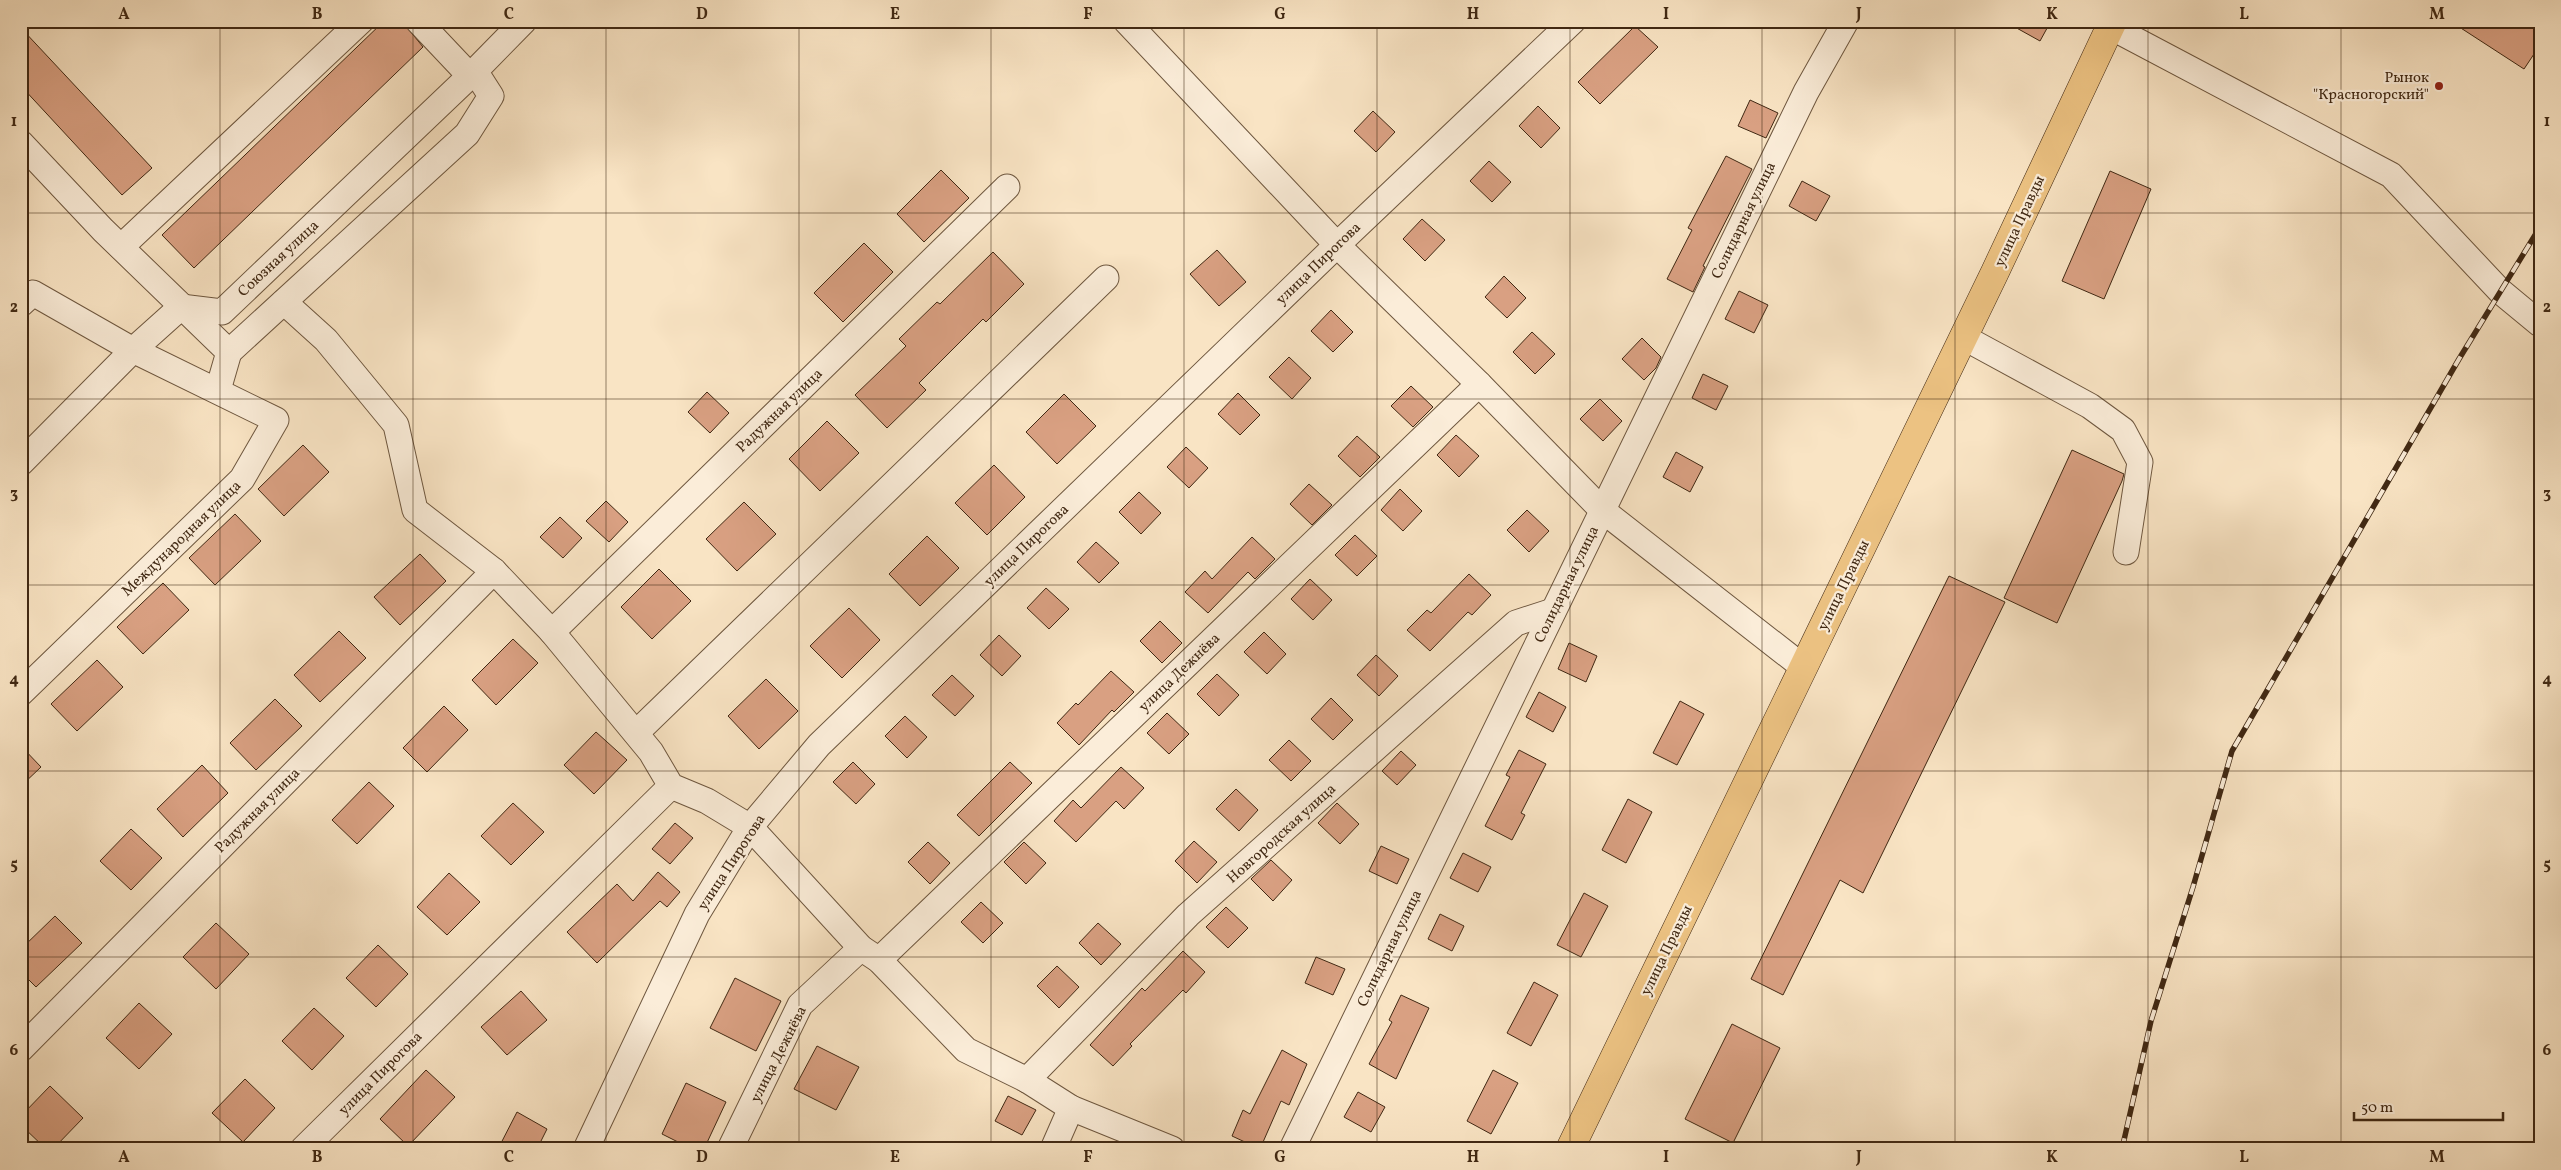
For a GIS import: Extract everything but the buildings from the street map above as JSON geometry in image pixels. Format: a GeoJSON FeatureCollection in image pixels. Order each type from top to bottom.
{"type":"FeatureCollection","features":[{"type":"Feature","properties":{"kind":"main road","name":"улица Правды"},"geometry":{"type":"LineString","coordinates":[[1570,1149],[2112,24]]}},
{"type":"Feature","properties":{"kind":"street"},"geometry":{"type":"LineString","coordinates":[[121,247],[361,21]]}},
{"type":"Feature","properties":{"kind":"street"},"geometry":{"type":"LineString","coordinates":[[218,390],[229,352],[467,134],[491,96],[473,74],[418,21]]}},
{"type":"Feature","properties":{"kind":"street","name":"Союзная улица"},"geometry":{"type":"LineString","coordinates":[[181,307],[222,312],[473,74],[524,21]]}},
{"type":"Feature","properties":{"kind":"street"},"geometry":{"type":"LineString","coordinates":[[1126,21],[1336,245],[1479,384],[1602,510],[1803,667]]}},
{"type":"Feature","properties":{"kind":"street","name":"улица Пирогова"},"geometry":{"type":"LineString","coordinates":[[586,1149],[697,914],[750,827],[819,745],[1336,245],[1573,21]]}},
{"type":"Feature","properties":{"kind":"street","name":"Солидарная улица"},"geometry":{"type":"LineString","coordinates":[[1292,1149],[1806,92],[1846,21]]}},
{"type":"Feature","properties":{"kind":"street"},"geometry":{"type":"LineString","coordinates":[[2112,24],[2391,175],[2500,291],[2540,324]]}},
{"type":"Feature","properties":{"kind":"street"},"geometry":{"type":"LineString","coordinates":[[21,143],[121,247],[229,352]]}},
{"type":"Feature","properties":{"kind":"street","name":"Радужная улица"},"geometry":{"type":"LineString","coordinates":[[552,632],[1006,188]]}},
{"type":"Feature","properties":{"kind":"street"},"geometry":{"type":"LineString","coordinates":[[636,733],[1106,278]]}},
{"type":"Feature","properties":{"kind":"street","name":"Международная улица"},"geometry":{"type":"LineString","coordinates":[[21,693],[242,479],[276,420],[25,295]]}},
{"type":"Feature","properties":{"kind":"street"},"geometry":{"type":"LineString","coordinates":[[284,302],[326,340],[396,425],[415,510],[494,571],[552,632],[636,733],[671,786],[707,801],[750,827],[870,954],[966,1050],[1027,1080],[1071,1108],[1172,1149]]}},
{"type":"Feature","properties":{"kind":"street"},"geometry":{"type":"LineString","coordinates":[[21,463],[133,350],[181,307]]}},
{"type":"Feature","properties":{"kind":"street"},"geometry":{"type":"LineString","coordinates":[[1962,337],[2090,406],[2123,430],[2140,462],[2126,552]]}},
{"type":"Feature","properties":{"kind":"street","name":"улица Дежнёва"},"geometry":{"type":"LineString","coordinates":[[730,1149],[800,1005],[870,954],[1479,384]]}},
{"type":"Feature","properties":{"kind":"street","name":"Радужная улица"},"geometry":{"type":"LineString","coordinates":[[21,1049],[494,571]]}},
{"type":"Feature","properties":{"kind":"street","name":"Новгородская улица"},"geometry":{"type":"LineString","coordinates":[[1027,1080],[1188,915],[1516,622],[1553,611]]}},
{"type":"Feature","properties":{"kind":"street","name":"улица Пирогова"},"geometry":{"type":"LineString","coordinates":[[303,1149],[671,786]]}},
{"type":"Feature","properties":{"kind":"street"},"geometry":{"type":"LineString","coordinates":[[1052,1149],[1071,1108]]}},
{"type":"Feature","properties":{"kind":"railway"},"geometry":{"type":"LineString","coordinates":[[2122,1149],[2151,1021],[2193,887],[2232,751],[2459,359],[2540,227]]}},
{"type":"Feature","properties":{"kind":"place","name":"Рынок \"Красногорский\""},"geometry":{"type":"Point","coordinates":[2439,86]}}]}
